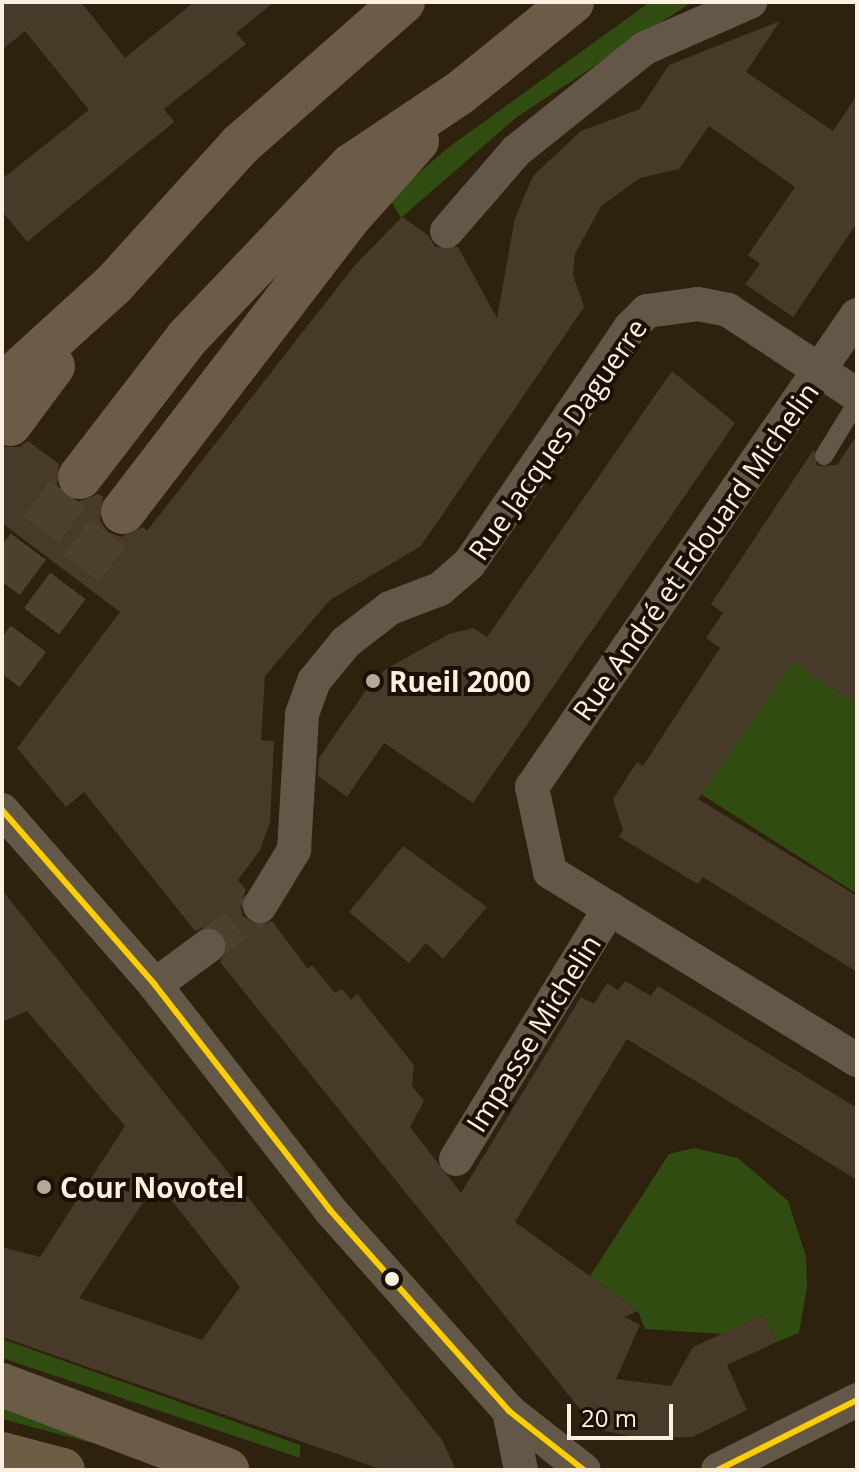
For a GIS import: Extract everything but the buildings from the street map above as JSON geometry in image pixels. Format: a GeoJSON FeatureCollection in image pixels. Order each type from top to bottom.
{"type":"FeatureCollection","features":[{"type":"Feature","properties":{"kind":"highway"},"geometry":{"type":"LineString","coordinates":[[6,405],[240,145],[403,2]]}},
{"type":"Feature","properties":{"kind":"highway"},"geometry":{"type":"LineString","coordinates":[[80,477],[187,338],[262,255],[352,165],[461,92],[572,2]]}},
{"type":"Feature","properties":{"kind":"highway"},"geometry":{"type":"LineString","coordinates":[[123,512],[346,221],[461,92]]}},
{"type":"Feature","properties":{"kind":"highway"},"geometry":{"type":"LineString","coordinates":[[2,1385],[227,1470]]}},
{"type":"Feature","properties":{"kind":"main road"},"geometry":{"type":"LineString","coordinates":[[2,1454],[63,1470]]}},
{"type":"Feature","properties":{"kind":"street"},"geometry":{"type":"LineString","coordinates":[[447,231],[516,151],[645,48],[750,2]]}},
{"type":"Feature","properties":{"kind":"street","name":"Rue Jacques Daguerre"},"geometry":{"type":"LineString","coordinates":[[260,906],[294,850],[302,774],[302,714],[314,681],[346,642],[390,608],[440,589],[469,564],[630,328],[647,311],[698,304],[728,310],[857,395]]}},
{"type":"Feature","properties":{"kind":"street","name":"Rue André et Edouard Michelin"},"geometry":{"type":"LineString","coordinates":[[610,908],[550,872],[532,787],[857,315]]}},
{"type":"Feature","properties":{"kind":"street"},"geometry":{"type":"LineString","coordinates":[[2,810],[155,985],[330,1210],[509,1411],[584,1470]]}},
{"type":"Feature","properties":{"kind":"street"},"geometry":{"type":"LineString","coordinates":[[610,908],[857,1060]]}},
{"type":"Feature","properties":{"kind":"street","name":"Impasse Michelin"},"geometry":{"type":"LineString","coordinates":[[456,1159],[610,908]]}},
{"type":"Feature","properties":{"kind":"street"},"geometry":{"type":"LineString","coordinates":[[155,985],[208,946]]}},
{"type":"Feature","properties":{"kind":"street"},"geometry":{"type":"LineString","coordinates":[[718,1470],[857,1400]]}},
{"type":"Feature","properties":{"kind":"street"},"geometry":{"type":"LineString","coordinates":[[509,1411],[521,1470]]}},
{"type":"Feature","properties":{"kind":"lane"},"geometry":{"type":"LineString","coordinates":[[824,456],[857,402]]}},
{"type":"Feature","properties":{"kind":"green space"},"geometry":{"type":"Polygon","coordinates":[[[650,2],[692,2],[517,117],[401,218],[389,198],[449,147],[650,2]]]}},
{"type":"Feature","properties":{"kind":"green space"},"geometry":{"type":"Polygon","coordinates":[[[786,657],[857,705],[857,894],[701,794],[786,657]]]}},
{"type":"Feature","properties":{"kind":"green space"},"geometry":{"type":"Polygon","coordinates":[[[694,1148],[738,1158],[788,1201],[806,1256],[807,1287],[799,1333],[777,1342],[764,1315],[722,1334],[645,1329],[638,1311],[590,1276],[669,1154],[694,1148]]]}},
{"type":"Feature","properties":{"kind":"green space"},"geometry":{"type":"Polygon","coordinates":[[[2,1339],[300,1445],[300,1458],[2,1358],[2,1339]]]}},
{"type":"Feature","properties":{"kind":"green space"},"geometry":{"type":"Polygon","coordinates":[[[2,1397],[100,1432],[92,1443],[2,1419],[2,1397]]]}},
{"type":"Feature","properties":{"kind":"tunnel"},"geometry":{"type":"LineString","coordinates":[[2,582],[80,477]]}},
{"type":"Feature","properties":{"kind":"tunnel"},"geometry":{"type":"LineString","coordinates":[[2,674],[123,512]]}},
{"type":"Feature","properties":{"kind":"tunnel"},"geometry":{"type":"LineString","coordinates":[[208,946],[260,906]]}},
{"type":"Feature","properties":{"kind":"transit line"},"geometry":{"type":"LineString","coordinates":[[2,810],[155,985],[330,1210],[509,1411],[584,1470]]}},
{"type":"Feature","properties":{"kind":"transit line"},"geometry":{"type":"LineString","coordinates":[[718,1470],[857,1400]]}},
{"type":"Feature","properties":{"kind":"place","name":"Rueil 2000"},"geometry":{"type":"Point","coordinates":[373,681]}},
{"type":"Feature","properties":{"kind":"place","name":"Cour Novotel"},"geometry":{"type":"Point","coordinates":[44,1187]}}]}
